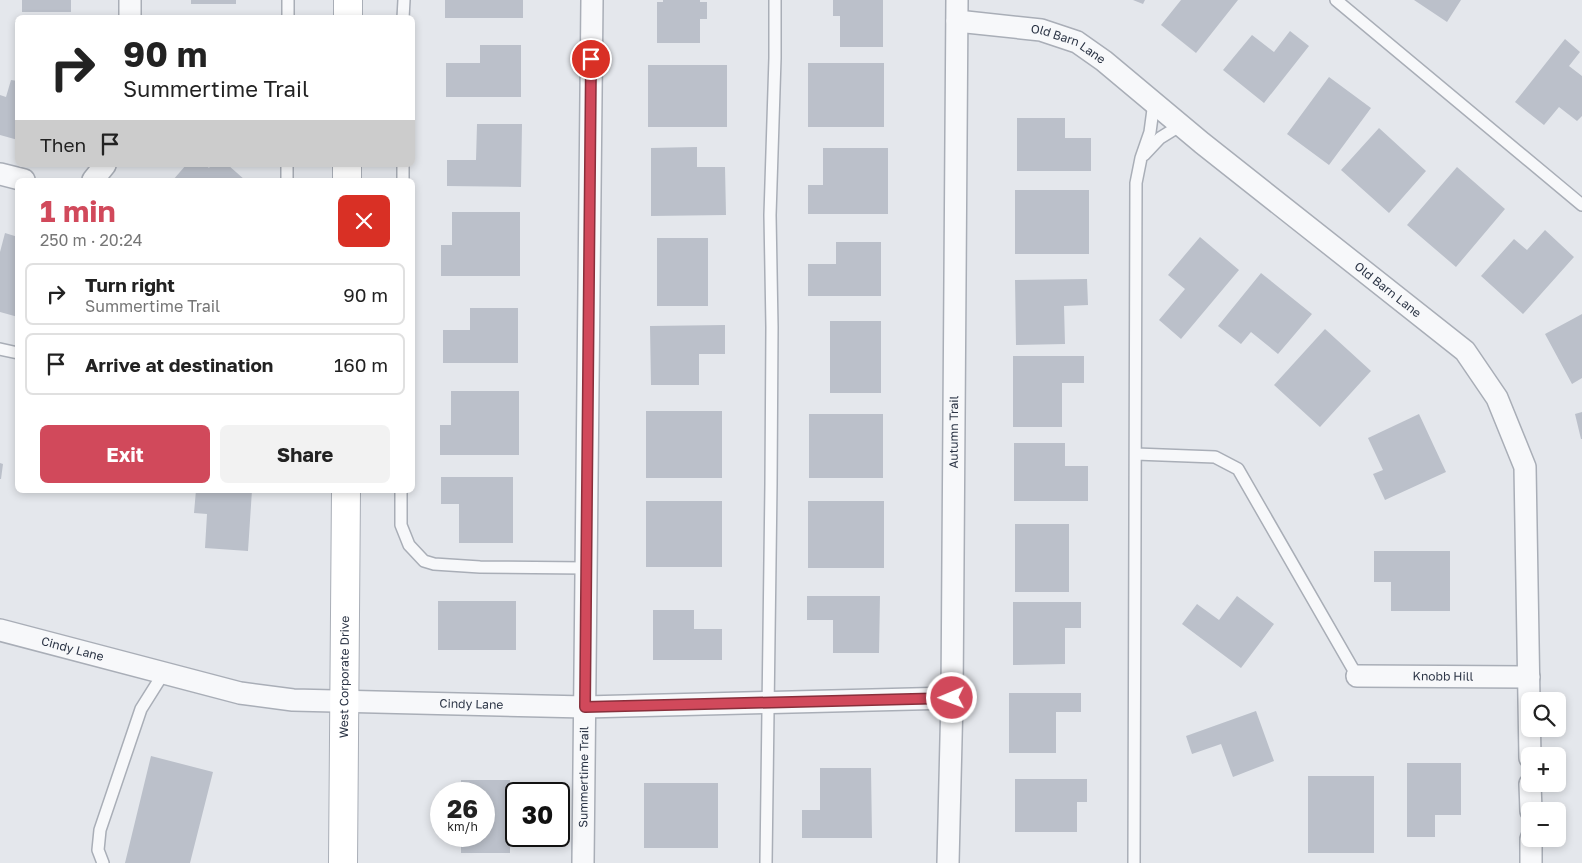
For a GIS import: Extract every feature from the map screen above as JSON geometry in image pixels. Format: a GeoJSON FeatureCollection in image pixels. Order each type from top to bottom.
{"type":"FeatureCollection","features":[{"type":"Feature","properties":{"kind":"street"},"geometry":{"type":"LineString","coordinates":[[130,0],[130,15]]}},
{"type":"Feature","properties":{"kind":"street"},"geometry":{"type":"LineString","coordinates":[[348,0],[348,15]]}},
{"type":"Feature","properties":{"kind":"street","name":"Summertime Trail"},"geometry":{"type":"LineString","coordinates":[[583,863],[592,0]]}},
{"type":"Feature","properties":{"kind":"street","name":"Autumn Trail"},"geometry":{"type":"LineString","coordinates":[[948,863],[952,698],[957,0]]}},
{"type":"Feature","properties":{"kind":"street","name":"Old Barn Lane"},"geometry":{"type":"LineString","coordinates":[[957,22],[1041,30],[1077,42],[1104,61],[1181,125],[1465,352],[1497,398],[1525,468],[1530,747]]}},
{"type":"Feature","properties":{"kind":"street"},"geometry":{"type":"LineString","coordinates":[[95,178],[104,167]]}},
{"type":"Feature","properties":{"kind":"street"},"geometry":{"type":"LineString","coordinates":[[0,174],[16,178]]}},
{"type":"Feature","properties":{"kind":"street","name":"West Corporate Drive"},"geometry":{"type":"LineString","coordinates":[[343,863],[346,493]]}},
{"type":"Feature","properties":{"kind":"street","name":"Cindy Lane"},"geometry":{"type":"LineString","coordinates":[[0,630],[240,693],[293,700],[585,707],[952,698]]}},
{"type":"Feature","properties":{"kind":"street","name":"Knobb Hill"},"geometry":{"type":"LineString","coordinates":[[1358,676],[1529,677]]}},
{"type":"Feature","properties":{"kind":"street"},"geometry":{"type":"LineString","coordinates":[[1531,847],[1531,863]]}},
{"type":"Feature","properties":{"kind":"lane"},"geometry":{"type":"LineString","coordinates":[[288,0],[288,15]]}},
{"type":"Feature","properties":{"kind":"lane"},"geometry":{"type":"LineString","coordinates":[[403,15],[404,0]]}},
{"type":"Feature","properties":{"kind":"lane"},"geometry":{"type":"LineString","coordinates":[[766,863],[772,386],[770,215],[775,0]]}},
{"type":"Feature","properties":{"kind":"lane"},"geometry":{"type":"LineString","coordinates":[[1336,0],[1582,205]]}},
{"type":"Feature","properties":{"kind":"lane"},"geometry":{"type":"LineString","coordinates":[[1134,863],[1136,183],[1141,158],[1150,132],[1154,102]]}},
{"type":"Feature","properties":{"kind":"lane"},"geometry":{"type":"LineString","coordinates":[[1141,158],[1160,138],[1181,125]]}},
{"type":"Feature","properties":{"kind":"lane"},"geometry":{"type":"LineString","coordinates":[[0,348],[15,352]]}},
{"type":"Feature","properties":{"kind":"lane"},"geometry":{"type":"LineString","coordinates":[[1136,454],[1215,457],[1238,469],[1358,676]]}},
{"type":"Feature","properties":{"kind":"lane"},"geometry":{"type":"LineString","coordinates":[[401,493],[401,525],[409,545],[424,561],[434,564],[480,567],[586,568]]}},
{"type":"Feature","properties":{"kind":"lane"},"geometry":{"type":"LineString","coordinates":[[103,863],[98,850],[100,830],[141,709],[163,674]]}},
{"type":"Feature","properties":{"kind":"building"},"geometry":{"type":"Polygon","coordinates":[[[22,0],[71,0],[71,12],[22,12],[22,0]]]}},
{"type":"Feature","properties":{"kind":"building"},"geometry":{"type":"Polygon","coordinates":[[[191,0],[236,0],[236,4],[191,4],[191,0]]]}},
{"type":"Feature","properties":{"kind":"building"},"geometry":{"type":"Polygon","coordinates":[[[445,0],[523,0],[523,18],[445,18],[445,0]]]}},
{"type":"Feature","properties":{"kind":"building"},"geometry":{"type":"Polygon","coordinates":[[[663,0],[700,0],[700,2],[707,2],[707,19],[700,19],[700,43],[657,43],[657,2],[663,2],[663,0]]]}},
{"type":"Feature","properties":{"kind":"building"},"geometry":{"type":"Polygon","coordinates":[[[833,0],[883,0],[883,47],[840,47],[840,16],[833,16],[833,0]]]}},
{"type":"Feature","properties":{"kind":"building"},"geometry":{"type":"Polygon","coordinates":[[[1133,0],[1145,0],[1143,4],[1133,0]]]}},
{"type":"Feature","properties":{"kind":"building"},"geometry":{"type":"Polygon","coordinates":[[[1181,0],[1238,0],[1196,53],[1161,25],[1181,0]]]}},
{"type":"Feature","properties":{"kind":"building"},"geometry":{"type":"Polygon","coordinates":[[[1414,0],[1461,0],[1447,22],[1414,0]]]}},
{"type":"Feature","properties":{"kind":"building"},"geometry":{"type":"Polygon","coordinates":[[[1290,31],[1309,46],[1264,103],[1223,70],[1252,35],[1274,52],[1290,31]]]}},
{"type":"Feature","properties":{"kind":"building"},"geometry":{"type":"Polygon","coordinates":[[[1565,39],[1580,52],[1569,66],[1582,76],[1582,116],[1577,121],[1559,107],[1544,125],[1515,102],[1565,39]]]}},
{"type":"Feature","properties":{"kind":"building"},"geometry":{"type":"Polygon","coordinates":[[[480,45],[521,45],[521,97],[446,97],[446,63],[480,63],[480,45]]]}},
{"type":"Feature","properties":{"kind":"building"},"geometry":{"type":"Polygon","coordinates":[[[808,63],[884,63],[884,127],[808,127],[808,63]]]}},
{"type":"Feature","properties":{"kind":"building"},"geometry":{"type":"Polygon","coordinates":[[[648,65],[727,65],[727,127],[648,127],[648,65]]]}},
{"type":"Feature","properties":{"kind":"building"},"geometry":{"type":"Polygon","coordinates":[[[1329,77],[1371,108],[1329,165],[1287,134],[1329,77]]]}},
{"type":"Feature","properties":{"kind":"building"},"geometry":{"type":"Polygon","coordinates":[[[11,80],[15,81],[15,139],[0,135],[0,95],[6,97],[11,80]]]}},
{"type":"Feature","properties":{"kind":"building"},"geometry":{"type":"Polygon","coordinates":[[[1017,118],[1065,118],[1065,138],[1091,138],[1091,171],[1017,171],[1017,118]]]}},
{"type":"Feature","properties":{"kind":"building"},"geometry":{"type":"Polygon","coordinates":[[[477,124],[522,124],[521,187],[447,186],[447,160],[476,160],[477,124]]]}},
{"type":"Feature","properties":{"kind":"building"},"geometry":{"type":"Polygon","coordinates":[[[1379,128],[1426,171],[1389,213],[1341,170],[1379,128]]]}},
{"type":"Feature","properties":{"kind":"building"},"geometry":{"type":"Polygon","coordinates":[[[697,147],[697,167],[725,167],[726,215],[651,216],[651,148],[697,147]]]}},
{"type":"Feature","properties":{"kind":"building"},"geometry":{"type":"Polygon","coordinates":[[[823,148],[888,148],[888,214],[808,214],[808,185],[823,185],[823,148]]]}},
{"type":"Feature","properties":{"kind":"building"},"geometry":{"type":"Polygon","coordinates":[[[184,167],[230,167],[243,178],[175,178],[184,167]]]}},
{"type":"Feature","properties":{"kind":"building"},"geometry":{"type":"Polygon","coordinates":[[[1457,167],[1505,209],[1456,267],[1407,225],[1457,167]]]}},
{"type":"Feature","properties":{"kind":"building"},"geometry":{"type":"Polygon","coordinates":[[[1015,190],[1089,190],[1089,254],[1015,254],[1015,190]]]}},
{"type":"Feature","properties":{"kind":"building"},"geometry":{"type":"Polygon","coordinates":[[[452,212],[520,212],[520,276],[441,276],[441,245],[452,245],[452,212]]]}},
{"type":"Feature","properties":{"kind":"building"},"geometry":{"type":"Polygon","coordinates":[[[1545,230],[1574,257],[1523,314],[1481,276],[1514,239],[1527,250],[1545,230]]]}},
{"type":"Feature","properties":{"kind":"building"},"geometry":{"type":"Polygon","coordinates":[[[5,233],[15,236],[15,316],[0,312],[0,252],[5,233]]]}},
{"type":"Feature","properties":{"kind":"building"},"geometry":{"type":"Polygon","coordinates":[[[1200,237],[1239,270],[1181,339],[1159,320],[1185,289],[1168,275],[1200,237]]]}},
{"type":"Feature","properties":{"kind":"building"},"geometry":{"type":"Polygon","coordinates":[[[657,238],[708,238],[708,306],[657,306],[657,238]]]}},
{"type":"Feature","properties":{"kind":"building"},"geometry":{"type":"Polygon","coordinates":[[[836,242],[881,242],[881,296],[808,296],[808,264],[836,264],[836,242]]]}},
{"type":"Feature","properties":{"kind":"building"},"geometry":{"type":"Polygon","coordinates":[[[1261,273],[1312,314],[1278,354],[1251,332],[1241,344],[1218,326],[1261,273]]]}},
{"type":"Feature","properties":{"kind":"building"},"geometry":{"type":"Polygon","coordinates":[[[1087,279],[1088,305],[1064,306],[1065,344],[1016,345],[1015,280],[1087,279]]]}},
{"type":"Feature","properties":{"kind":"building"},"geometry":{"type":"Polygon","coordinates":[[[470,308],[518,308],[518,363],[443,363],[443,330],[470,330],[470,308]]]}},
{"type":"Feature","properties":{"kind":"building"},"geometry":{"type":"Polygon","coordinates":[[[1582,314],[1582,378],[1572,384],[1545,334],[1582,314]]]}},
{"type":"Feature","properties":{"kind":"building"},"geometry":{"type":"Polygon","coordinates":[[[830,321],[881,321],[881,393],[830,393],[830,321]]]}},
{"type":"Feature","properties":{"kind":"building"},"geometry":{"type":"Polygon","coordinates":[[[725,325],[725,354],[699,354],[699,385],[651,385],[650,326],[725,325]]]}},
{"type":"Feature","properties":{"kind":"building"},"geometry":{"type":"Polygon","coordinates":[[[1325,329],[1371,371],[1320,427],[1274,385],[1325,329]]]}},
{"type":"Feature","properties":{"kind":"building"},"geometry":{"type":"Polygon","coordinates":[[[1013,356],[1084,356],[1084,383],[1062,383],[1062,427],[1013,427],[1013,356]]]}},
{"type":"Feature","properties":{"kind":"building"},"geometry":{"type":"Polygon","coordinates":[[[451,391],[519,391],[519,455],[440,455],[440,425],[451,425],[451,391]]]}},
{"type":"Feature","properties":{"kind":"building"},"geometry":{"type":"Polygon","coordinates":[[[646,411],[722,411],[722,478],[646,478],[646,411]]]}},
{"type":"Feature","properties":{"kind":"building"},"geometry":{"type":"Polygon","coordinates":[[[1582,412],[1582,439],[1581,439],[1575,414],[1582,412]]]}},
{"type":"Feature","properties":{"kind":"building"},"geometry":{"type":"Polygon","coordinates":[[[809,414],[883,414],[883,478],[809,478],[809,414]]]}},
{"type":"Feature","properties":{"kind":"building"},"geometry":{"type":"Polygon","coordinates":[[[1419,414],[1446,472],[1385,500],[1373,474],[1383,470],[1368,438],[1419,414]]]}},
{"type":"Feature","properties":{"kind":"building"},"geometry":{"type":"Polygon","coordinates":[[[1014,443],[1065,443],[1065,466],[1088,466],[1088,501],[1014,501],[1014,443]]]}},
{"type":"Feature","properties":{"kind":"building"},"geometry":{"type":"Polygon","coordinates":[[[0,463],[3,464],[1,479],[0,479],[0,463]]]}},
{"type":"Feature","properties":{"kind":"building"},"geometry":{"type":"Polygon","coordinates":[[[441,477],[513,477],[513,543],[459,543],[459,504],[441,504],[441,477]]]}},
{"type":"Feature","properties":{"kind":"building"},"geometry":{"type":"Polygon","coordinates":[[[196,493],[252,493],[248,551],[205,548],[207,514],[194,513],[196,493]]]}},
{"type":"Feature","properties":{"kind":"building"},"geometry":{"type":"Polygon","coordinates":[[[646,501],[722,501],[722,567],[646,567],[646,501]]]}},
{"type":"Feature","properties":{"kind":"building"},"geometry":{"type":"Polygon","coordinates":[[[808,501],[884,501],[884,568],[808,568],[808,501]]]}},
{"type":"Feature","properties":{"kind":"building"},"geometry":{"type":"Polygon","coordinates":[[[1015,524],[1069,524],[1069,592],[1015,592],[1015,524]]]}},
{"type":"Feature","properties":{"kind":"building"},"geometry":{"type":"Polygon","coordinates":[[[1374,551],[1450,551],[1450,611],[1391,611],[1391,582],[1374,582],[1374,551]]]}},
{"type":"Feature","properties":{"kind":"building"},"geometry":{"type":"Polygon","coordinates":[[[807,596],[880,596],[879,653],[833,653],[833,620],[807,620],[807,596]]]}},
{"type":"Feature","properties":{"kind":"building"},"geometry":{"type":"Polygon","coordinates":[[[1237,596],[1274,624],[1241,668],[1182,624],[1197,604],[1219,620],[1237,596]]]}},
{"type":"Feature","properties":{"kind":"building"},"geometry":{"type":"Polygon","coordinates":[[[438,601],[516,601],[516,650],[438,650],[438,601]]]}},
{"type":"Feature","properties":{"kind":"building"},"geometry":{"type":"Polygon","coordinates":[[[1013,602],[1081,602],[1081,628],[1065,628],[1065,664],[1013,665],[1013,602]]]}},
{"type":"Feature","properties":{"kind":"building"},"geometry":{"type":"Polygon","coordinates":[[[653,610],[694,610],[694,629],[722,629],[722,660],[653,660],[653,610]]]}},
{"type":"Feature","properties":{"kind":"building"},"geometry":{"type":"Polygon","coordinates":[[[1009,693],[1081,693],[1081,712],[1056,712],[1056,753],[1009,753],[1009,693]]]}},
{"type":"Feature","properties":{"kind":"building"},"geometry":{"type":"Polygon","coordinates":[[[1256,711],[1274,761],[1233,777],[1221,744],[1192,754],[1186,736],[1256,711]]]}},
{"type":"Feature","properties":{"kind":"building"},"geometry":{"type":"Polygon","coordinates":[[[151,756],[213,772],[190,863],[125,863],[151,756]]]}},
{"type":"Feature","properties":{"kind":"building"},"geometry":{"type":"Polygon","coordinates":[[[1407,763],[1461,763],[1461,815],[1435,815],[1435,837],[1407,837],[1407,763]]]}},
{"type":"Feature","properties":{"kind":"building"},"geometry":{"type":"Polygon","coordinates":[[[820,768],[871,768],[872,838],[802,838],[802,810],[820,810],[820,768]]]}},
{"type":"Feature","properties":{"kind":"building"},"geometry":{"type":"Polygon","coordinates":[[[1308,776],[1374,776],[1374,853],[1308,853],[1308,776]]]}},
{"type":"Feature","properties":{"kind":"building"},"geometry":{"type":"Polygon","coordinates":[[[1015,779],[1087,779],[1087,802],[1077,802],[1077,832],[1015,832],[1015,779]]]}},
{"type":"Feature","properties":{"kind":"building"},"geometry":{"type":"Polygon","coordinates":[[[461,780],[510,780],[510,782],[505,782],[505,847],[510,847],[510,853],[461,853],[461,847],[495,847],[495,782],[461,782],[461,780]]]}},
{"type":"Feature","properties":{"kind":"building"},"geometry":{"type":"Polygon","coordinates":[[[644,783],[718,783],[718,848],[644,848],[644,783]]]}},
{"type":"Feature","properties":{"kind":"route"},"geometry":{"type":"LineString","coordinates":[[591,59],[585,707],[952,698]]}}]}
